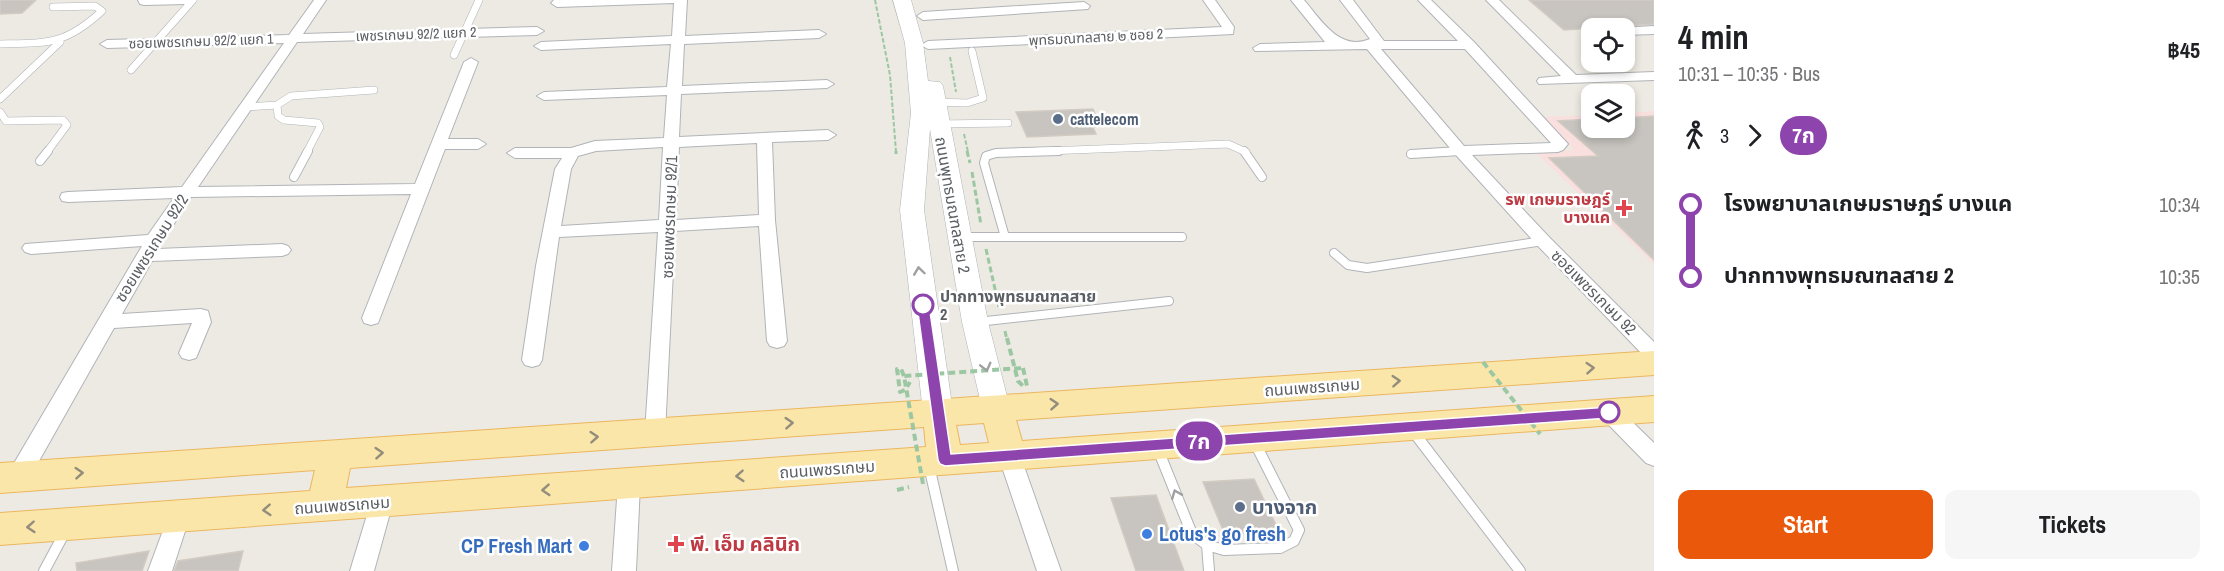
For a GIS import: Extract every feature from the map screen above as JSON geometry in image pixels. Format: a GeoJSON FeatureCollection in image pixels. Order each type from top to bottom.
{"type":"FeatureCollection","features":[{"type":"Feature","properties":{"kind":"main road","name":"ถนนพุทธมณฑลสาย 2"},"geometry":{"type":"LineString","coordinates":[[902,0],[914,43],[921,113],[912,210],[938,412]]}},
{"type":"Feature","properties":{"kind":"main road","name":"ถนนพุทธมณฑลสาย 2"},"geometry":{"type":"LineString","coordinates":[[922,8],[938,44],[958,237],[975,322],[996,408]]}},
{"type":"Feature","properties":{"kind":"main road","name":"ถนนเพชรเกษม"},"geometry":{"type":"LineString","coordinates":[[9,478],[1654,363]]}},
{"type":"Feature","properties":{"kind":"main road"},"geometry":{"type":"LineString","coordinates":[[996,408],[1009,455]]}},
{"type":"Feature","properties":{"kind":"main road","name":"ถนนเพชรเกษม"},"geometry":{"type":"LineString","coordinates":[[0,529],[629,484],[932,468],[1009,455],[1654,409]]}},
{"type":"Feature","properties":{"kind":"main road"},"geometry":{"type":"LineString","coordinates":[[932,468],[938,412]]}},
{"type":"Feature","properties":{"kind":"main road"},"geometry":{"type":"LineString","coordinates":[[324,506],[336,456]]}},
{"type":"Feature","properties":{"kind":"street"},"geometry":{"type":"LineString","coordinates":[[144,1],[187,0]]}},
{"type":"Feature","properties":{"kind":"street","name":"ซอยเพชรเกษม 92/2"},"geometry":{"type":"LineString","coordinates":[[9,478],[185,192],[321,0]]}},
{"type":"Feature","properties":{"kind":"street"},"geometry":{"type":"LineString","coordinates":[[556,3],[673,0]]}},
{"type":"Feature","properties":{"kind":"street","name":"ซอยเพชรเกษม 92/1"},"geometry":{"type":"LineString","coordinates":[[656,433],[681,0]]}},
{"type":"Feature","properties":{"kind":"street","name":"พุทธมณฑลสาย ๒ ซอย 2"},"geometry":{"type":"LineString","coordinates":[[938,44],[1228,30],[1209,0]]}},
{"type":"Feature","properties":{"kind":"street"},"geometry":{"type":"LineString","coordinates":[[1297,0],[1331,40],[1345,45]]}},
{"type":"Feature","properties":{"kind":"street","name":"ซอยเพชรเกษม 92"},"geometry":{"type":"LineString","coordinates":[[1346,0],[1377,39],[1377,42],[1371,45],[1460,151],[1543,241],[1654,354]]}},
{"type":"Feature","properties":{"kind":"street"},"geometry":{"type":"LineString","coordinates":[[1424,0],[1469,45],[1560,144],[1558,147],[1460,151]]}},
{"type":"Feature","properties":{"kind":"street"},"geometry":{"type":"LineString","coordinates":[[1492,0],[1573,80]]}},
{"type":"Feature","properties":{"kind":"street"},"geometry":{"type":"LineString","coordinates":[[922,8],[1084,6]]}},
{"type":"Feature","properties":{"kind":"street"},"geometry":{"type":"LineString","coordinates":[[1635,31],[1654,30]]}},
{"type":"Feature","properties":{"kind":"street","name":"เพชรเกษม 92/2 แยก 2"},"geometry":{"type":"LineString","coordinates":[[295,38],[537,31]]}},
{"type":"Feature","properties":{"kind":"street"},"geometry":{"type":"LineString","coordinates":[[541,46],[678,42],[819,34]]}},
{"type":"Feature","properties":{"kind":"street","name":"ซอยเพชรเกษม 92/2 แยก 1"},"geometry":{"type":"LineString","coordinates":[[107,44],[295,38]]}},
{"type":"Feature","properties":{"kind":"street"},"geometry":{"type":"LineString","coordinates":[[1260,48],[1469,45]]}},
{"type":"Feature","properties":{"kind":"street"},"geometry":{"type":"LineString","coordinates":[[371,318],[471,62]]}},
{"type":"Feature","properties":{"kind":"street"},"geometry":{"type":"LineString","coordinates":[[1544,81],[1654,76]]}},
{"type":"Feature","properties":{"kind":"street"},"geometry":{"type":"LineString","coordinates":[[544,96],[827,84]]}},
{"type":"Feature","properties":{"kind":"street"},"geometry":{"type":"LineString","coordinates":[[515,153],[572,153],[595,146],[828,135]]}},
{"type":"Feature","properties":{"kind":"street"},"geometry":{"type":"LineString","coordinates":[[764,139],[767,220],[777,341]]}},
{"type":"Feature","properties":{"kind":"street"},"geometry":{"type":"LineString","coordinates":[[439,144],[478,144]]}},
{"type":"Feature","properties":{"kind":"street"},"geometry":{"type":"LineString","coordinates":[[532,360],[545,266],[563,169],[572,153]]}},
{"type":"Feature","properties":{"kind":"street"},"geometry":{"type":"LineString","coordinates":[[68,197],[185,192],[421,189]]}},
{"type":"Feature","properties":{"kind":"street"},"geometry":{"type":"LineString","coordinates":[[553,232],[767,220]]}},
{"type":"Feature","properties":{"kind":"street"},"geometry":{"type":"LineString","coordinates":[[31,248],[150,247],[282,250]]}},
{"type":"Feature","properties":{"kind":"street"},"geometry":{"type":"LineString","coordinates":[[106,322],[201,316],[202,322],[189,352]]}},
{"type":"Feature","properties":{"kind":"street"},"geometry":{"type":"LineString","coordinates":[[1609,412],[1654,457]]}},
{"type":"Feature","properties":{"kind":"street"},"geometry":{"type":"LineString","coordinates":[[1009,455],[1049,571]]}},
{"type":"Feature","properties":{"kind":"street"},"geometry":{"type":"LineString","coordinates":[[624,571],[629,484]]}},
{"type":"Feature","properties":{"kind":"street"},"geometry":{"type":"LineString","coordinates":[[362,571],[382,502]]}},
{"type":"Feature","properties":{"kind":"street"},"geometry":{"type":"LineString","coordinates":[[160,571],[179,516]]}},
{"type":"Feature","properties":{"kind":"lane"},"geometry":{"type":"LineString","coordinates":[[131,70],[193,0]]}},
{"type":"Feature","properties":{"kind":"lane"},"geometry":{"type":"LineString","coordinates":[[454,55],[479,0]]}},
{"type":"Feature","properties":{"kind":"lane"},"geometry":{"type":"LineString","coordinates":[[0,99],[60,42],[75,35],[102,11],[95,6],[53,7]]}},
{"type":"Feature","properties":{"kind":"lane"},"geometry":{"type":"LineString","coordinates":[[0,44],[60,42]]}},
{"type":"Feature","properties":{"kind":"lane"},"geometry":{"type":"LineString","coordinates":[[945,116],[958,102],[979,101],[983,98],[972,51]]}},
{"type":"Feature","properties":{"kind":"lane"},"geometry":{"type":"LineString","coordinates":[[246,107],[277,105],[291,96],[374,90]]}},
{"type":"Feature","properties":{"kind":"lane"},"geometry":{"type":"LineString","coordinates":[[277,105],[278,116],[284,120],[310,121],[318,123],[320,128],[294,177]]}},
{"type":"Feature","properties":{"kind":"lane"},"geometry":{"type":"LineString","coordinates":[[0,112],[3,124],[63,120],[67,125],[40,160]]}},
{"type":"Feature","properties":{"kind":"lane"},"geometry":{"type":"LineString","coordinates":[[945,116],[1008,123]]}},
{"type":"Feature","properties":{"kind":"lane"},"geometry":{"type":"LineString","coordinates":[[1005,237],[984,163],[986,156],[996,153],[1228,144],[1239,145],[1246,150],[1262,177]]}},
{"type":"Feature","properties":{"kind":"lane"},"geometry":{"type":"LineString","coordinates":[[1411,154],[1460,151]]}},
{"type":"Feature","properties":{"kind":"lane"},"geometry":{"type":"LineString","coordinates":[[958,237],[1182,237]]}},
{"type":"Feature","properties":{"kind":"lane"},"geometry":{"type":"LineString","coordinates":[[1334,253],[1343,264],[1367,268],[1543,241]]}},
{"type":"Feature","properties":{"kind":"lane"},"geometry":{"type":"LineString","coordinates":[[975,322],[1169,301]]}},
{"type":"Feature","properties":{"kind":"lane"},"geometry":{"type":"LineString","coordinates":[[1408,425],[1520,571]]}},
{"type":"Feature","properties":{"kind":"lane"},"geometry":{"type":"LineString","coordinates":[[1156,444],[1192,534],[1206,545],[1224,550],[1280,548],[1294,541],[1299,530],[1251,437]]}},
{"type":"Feature","properties":{"kind":"lane"},"geometry":{"type":"LineString","coordinates":[[932,468],[953,571]]}},
{"type":"Feature","properties":{"kind":"lane"},"geometry":{"type":"LineString","coordinates":[[44,571],[69,524]]}},
{"type":"Feature","properties":{"kind":"lane"},"geometry":{"type":"LineString","coordinates":[[1206,545],[1209,571]]}},
{"type":"Feature","properties":{"kind":"path"},"geometry":{"type":"LineString","coordinates":[[875,0],[890,75],[897,158]]}},
{"type":"Feature","properties":{"kind":"path"},"geometry":{"type":"LineString","coordinates":[[938,44],[958,102]]}},
{"type":"Feature","properties":{"kind":"path"},"geometry":{"type":"LineString","coordinates":[[904,376],[1023,368],[1028,387],[1024,387],[1018,381],[1002,320],[984,237],[945,116]]}},
{"type":"Feature","properties":{"kind":"path"},"geometry":{"type":"LineString","coordinates":[[1483,362],[1540,434]]}},
{"type":"Feature","properties":{"kind":"path"},"geometry":{"type":"LineString","coordinates":[[900,392],[897,369],[901,369],[904,376],[932,468]]}},
{"type":"Feature","properties":{"kind":"shaded area","name":"รพ เกษมราษฎร์ บางแค"},"geometry":{"type":"Polygon","coordinates":[[[1654,111],[1654,264],[1535,152],[1574,150],[1544,117],[1581,115],[1581,138],[1635,138],[1635,112],[1654,111]]]}},
{"type":"Feature","properties":{"kind":"building"},"geometry":{"type":"Polygon","coordinates":[[[0,0],[36,0],[22,13],[0,14],[0,0]]]}},
{"type":"Feature","properties":{"kind":"building"},"geometry":{"type":"Polygon","coordinates":[[[1529,0],[1654,0],[1654,24],[1635,25],[1635,18],[1581,18],[1581,29],[1564,30],[1529,0]]]}},
{"type":"Feature","properties":{"kind":"building","name":"cattelecom"},"geometry":{"type":"Polygon","coordinates":[[[1093,109],[1100,126],[1093,127],[1096,134],[1027,137],[1016,112],[1093,109]]]}},
{"type":"Feature","properties":{"kind":"building","name":"รพ เกษมราษฎร์ บางแค"},"geometry":{"type":"Polygon","coordinates":[[[1654,116],[1654,260],[1549,158],[1598,156],[1558,121],[1581,120],[1581,138],[1635,138],[1635,117],[1654,116]]]}},
{"type":"Feature","properties":{"kind":"building","name":"บางจาก"},"geometry":{"type":"Polygon","coordinates":[[[1254,479],[1279,531],[1225,535],[1203,482],[1254,479]]]}},
{"type":"Feature","properties":{"kind":"building","name":"Lotus's go fresh"},"geometry":{"type":"Polygon","coordinates":[[[1156,495],[1184,571],[1136,571],[1111,498],[1156,495]]]}},
{"type":"Feature","properties":{"kind":"building"},"geometry":{"type":"Polygon","coordinates":[[[149,551],[142,571],[77,571],[76,563],[149,551]]]}},
{"type":"Feature","properties":{"kind":"building"},"geometry":{"type":"Polygon","coordinates":[[[243,551],[238,571],[174,571],[178,561],[243,551]]]}},
{"type":"Feature","properties":{"kind":"bus line","name":"7ก"},"geometry":{"type":"LineString","coordinates":[[923,305],[945,460],[1609,412]]}},
{"type":"Feature","properties":{"kind":"place","name":"cattelecom"},"geometry":{"type":"Point","coordinates":[1058,119]}},
{"type":"Feature","properties":{"kind":"place","name":"รพ เกษมราษฎร์ บางแค"},"geometry":{"type":"Point","coordinates":[1624,208]}},
{"type":"Feature","properties":{"kind":"place","name":"ปากทางพุทธมณฑลสาย 2"},"geometry":{"type":"Point","coordinates":[923,305]}},
{"type":"Feature","properties":{"kind":"place","name":"บางจาก"},"geometry":{"type":"Point","coordinates":[1240,507]}},
{"type":"Feature","properties":{"kind":"place","name":"Lotus's go fresh"},"geometry":{"type":"Point","coordinates":[1147,534]}},
{"type":"Feature","properties":{"kind":"place","name":"พี. เอ็ม คลินิก"},"geometry":{"type":"Point","coordinates":[676,544]}},
{"type":"Feature","properties":{"kind":"place","name":"CP Fresh Mart"},"geometry":{"type":"Point","coordinates":[584,546]}}]}
